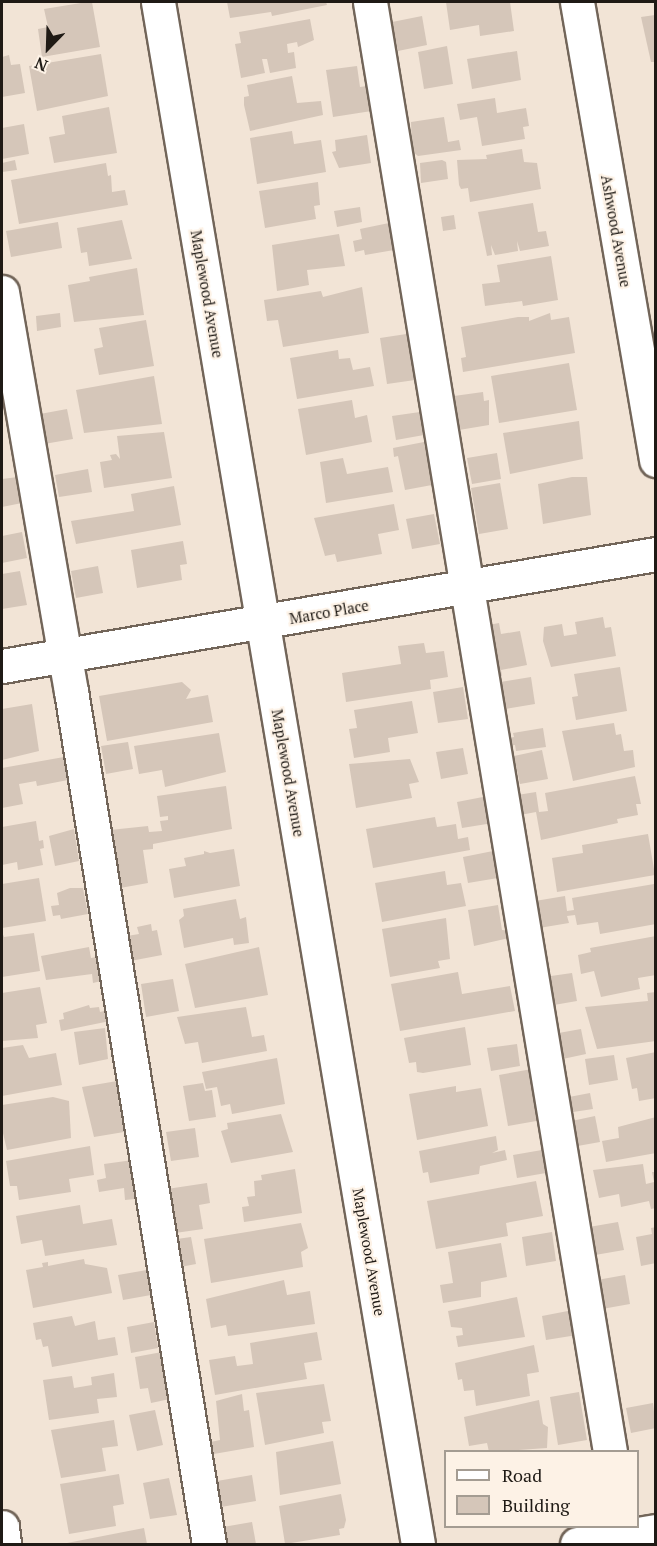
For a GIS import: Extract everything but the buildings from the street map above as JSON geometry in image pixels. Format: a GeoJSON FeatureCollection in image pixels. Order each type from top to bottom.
{"type":"FeatureCollection","features":[{"type":"Feature","properties":{"kind":"street","name":"Maplewood Avenue"},"geometry":{"type":"LineString","coordinates":[[158,2],[418,1545]]}},
{"type":"Feature","properties":{"kind":"street"},"geometry":{"type":"LineString","coordinates":[[370,2],[469,586],[610,1450]]}},
{"type":"Feature","properties":{"kind":"street","name":"Ashwood Avenue"},"geometry":{"type":"LineString","coordinates":[[577,2],[656,460]]}},
{"type":"Feature","properties":{"kind":"street"},"geometry":{"type":"LineString","coordinates":[[2,292],[65,654],[208,1545]]}},
{"type":"Feature","properties":{"kind":"street","name":"Marco Place"},"geometry":{"type":"LineString","coordinates":[[2,666],[656,554]]}},
{"type":"Feature","properties":{"kind":"street"},"geometry":{"type":"LineString","coordinates":[[2,1527],[4,1545]]}},
{"type":"Feature","properties":{"kind":"street"},"geometry":{"type":"LineString","coordinates":[[577,1545],[656,1531]]}}]}
